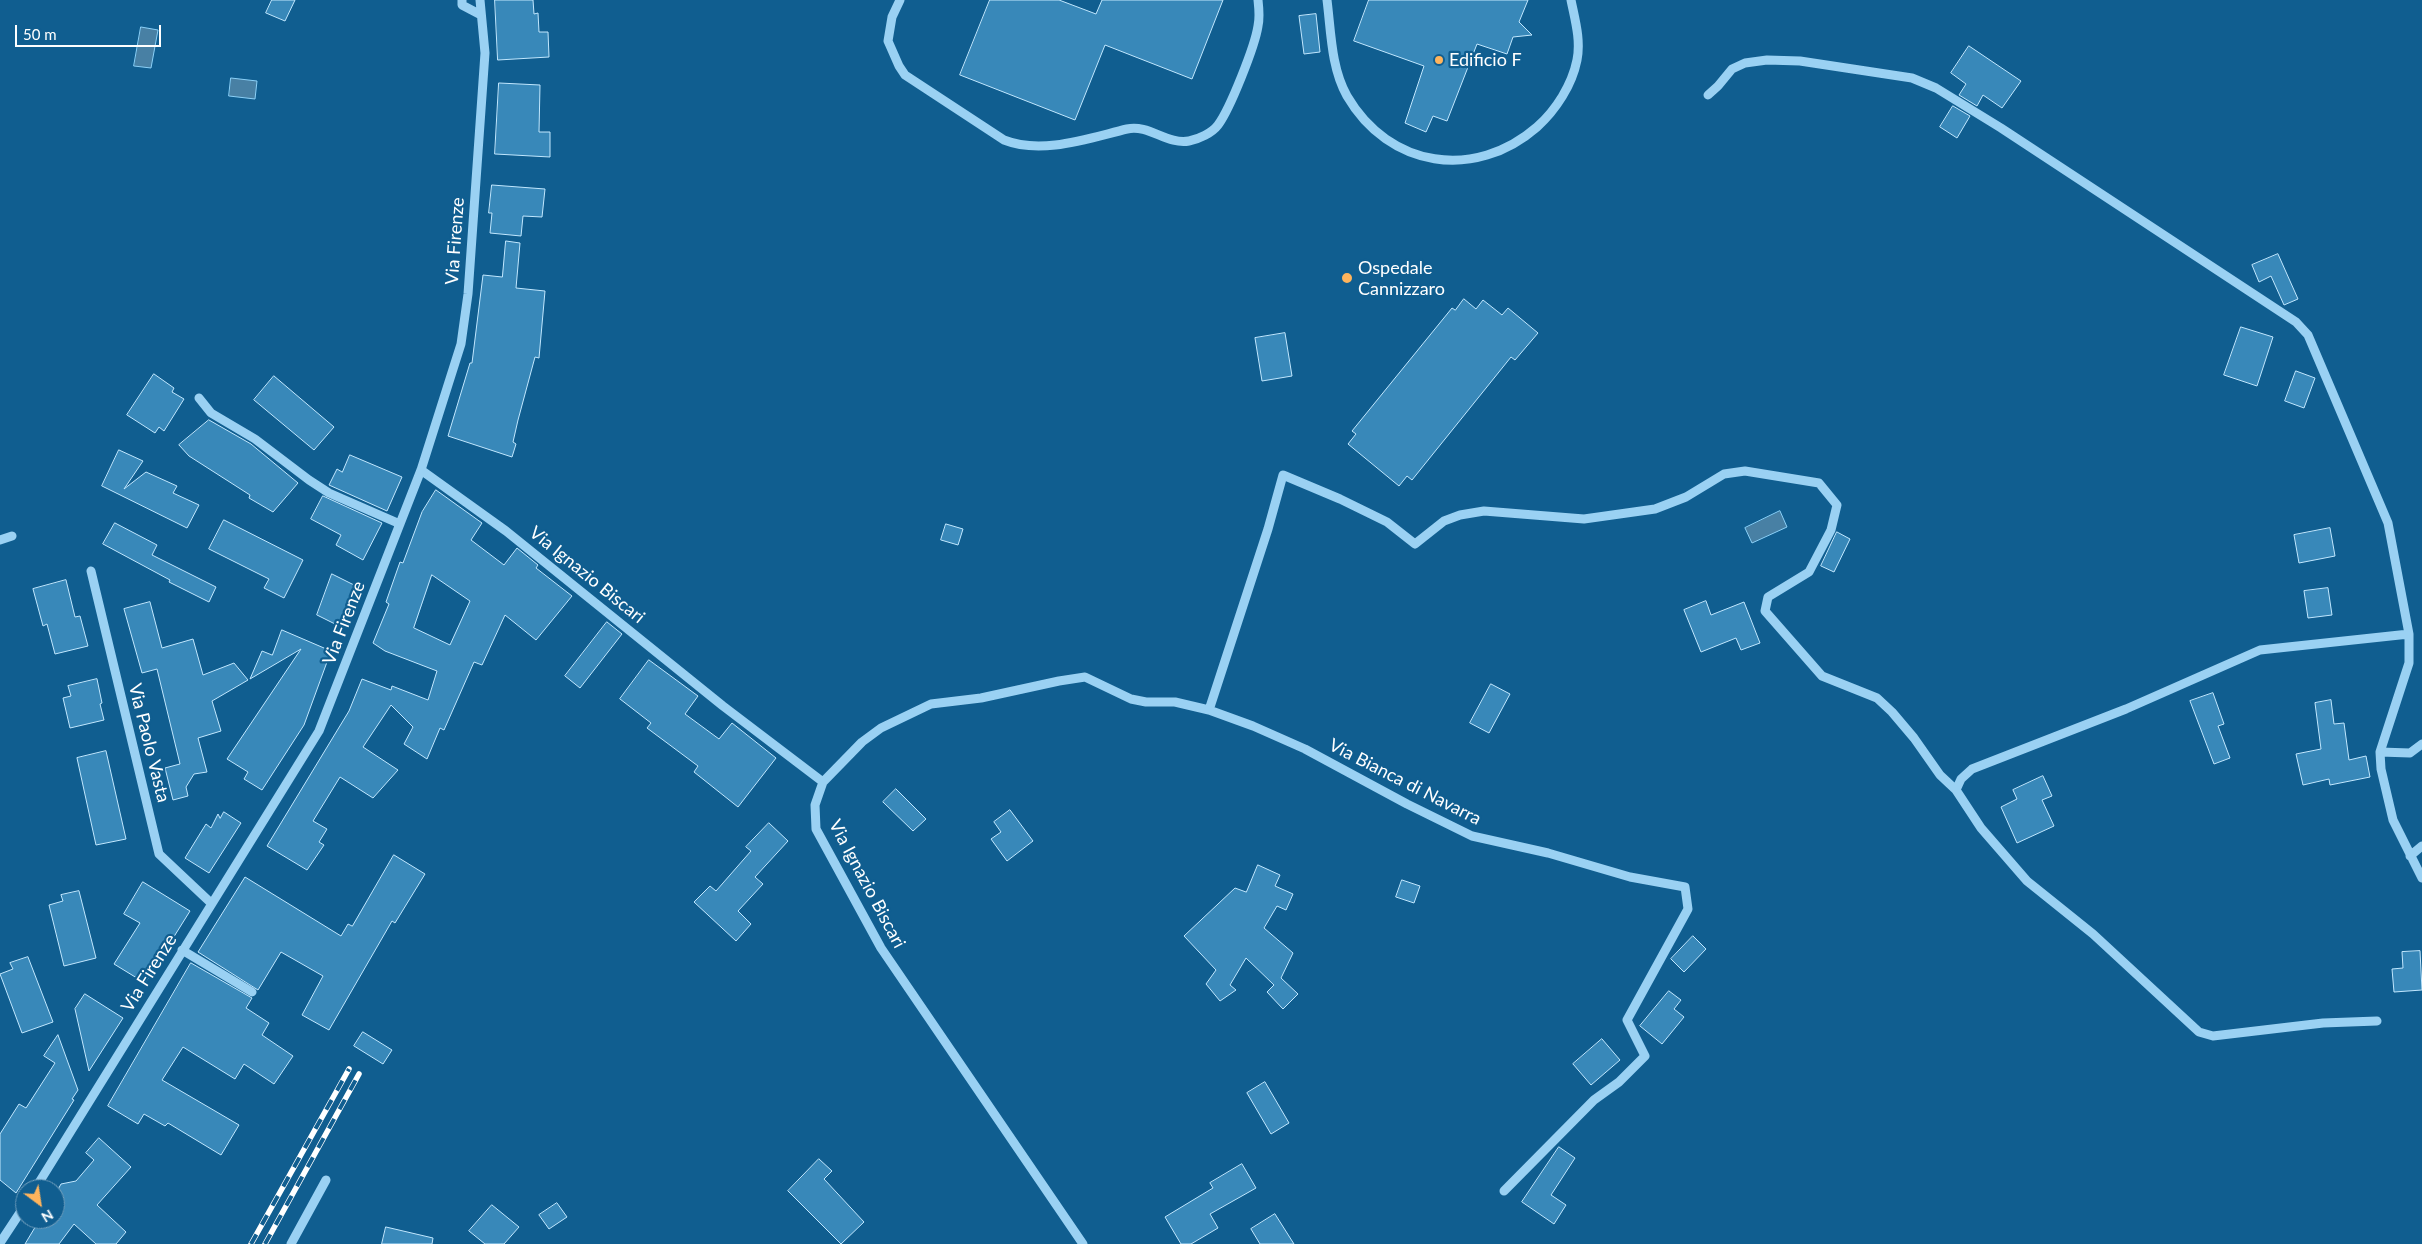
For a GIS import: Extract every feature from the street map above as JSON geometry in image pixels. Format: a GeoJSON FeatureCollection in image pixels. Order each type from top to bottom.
{"type":"FeatureCollection","features":[{"type":"Feature","properties":{"kind":"street"},"geometry":{"type":"LineString","coordinates":[[462,0],[462,5],[481,15]]}},
{"type":"Feature","properties":{"kind":"street","name":"Via Firenze"},"geometry":{"type":"LineString","coordinates":[[41,1179],[318,731],[421,470],[461,344],[468,294],[485,53],[480,0]]}},
{"type":"Feature","properties":{"kind":"street"},"geometry":{"type":"LineString","coordinates":[[900,0],[892,17],[888,41],[893,57],[906,75],[996,135],[1017,145],[1088,139],[1130,128],[1146,130],[1166,138],[1188,141],[1209,133],[1218,126],[1225,113],[1256,38],[1260,14],[1258,0]]}},
{"type":"Feature","properties":{"kind":"street"},"geometry":{"type":"LineString","coordinates":[[1327,0],[1334,51],[1342,86],[1356,110],[1368,125],[1380,137],[1417,155],[1462,160],[1498,153],[1513,145],[1545,120],[1556,106],[1569,85],[1577,60],[1579,40],[1571,0]]}},
{"type":"Feature","properties":{"kind":"street"},"geometry":{"type":"LineString","coordinates":[[1708,95],[1732,69],[1745,62],[1767,60],[1800,61],[1912,78],[1936,88],[2002,128],[2296,322],[2308,335],[2388,523],[2409,634],[2410,663],[2380,752],[2384,787],[2391,811],[2410,856],[2422,878]]}},
{"type":"Feature","properties":{"kind":"street"},"geometry":{"type":"LineString","coordinates":[[199,398],[211,412],[255,439],[309,480],[329,492],[400,524]]}},
{"type":"Feature","properties":{"kind":"street","name":"Via Ignazio Biscari"},"geometry":{"type":"LineString","coordinates":[[421,470],[506,531],[722,706],[823,782],[815,805],[816,829],[851,896],[881,948],[1083,1244]]}},
{"type":"Feature","properties":{"kind":"street"},"geometry":{"type":"LineString","coordinates":[[1208,710],[1268,529],[1283,475],[1340,499],[1387,522],[1415,544],[1444,521],[1460,515],[1484,511],[1584,519],[1635,513],[1668,505],[1686,497],[1724,474],[1745,471],[1819,483],[1837,505],[1831,530],[1809,572],[1768,597],[1765,611],[1822,676],[1877,698],[1914,738],[1940,775],[1956,790],[1981,828],[2027,881],[2093,934],[2199,1032],[2213,1036],[2323,1023],[2377,1021]]}},
{"type":"Feature","properties":{"kind":"street"},"geometry":{"type":"LineString","coordinates":[[0,540],[12,536]]}},
{"type":"Feature","properties":{"kind":"street","name":"Via Paolo Vasta"},"geometry":{"type":"LineString","coordinates":[[91,571],[159,854],[211,902]]}},
{"type":"Feature","properties":{"kind":"street"},"geometry":{"type":"LineString","coordinates":[[1956,790],[1961,779],[1972,769],[2126,709],[2260,650],[2409,634]]}},
{"type":"Feature","properties":{"kind":"street","name":"Via Bianca di Navarra"},"geometry":{"type":"LineString","coordinates":[[823,782],[868,738],[881,728],[931,704],[981,698],[1059,680],[1085,677],[1131,699],[1146,702],[1175,702],[1208,710],[1253,726],[1305,749],[1407,804],[1472,836],[1548,853],[1630,877],[1685,887],[1688,909],[1627,1020],[1645,1056],[1618,1082],[1594,1100],[1504,1192]]}},
{"type":"Feature","properties":{"kind":"street"},"geometry":{"type":"LineString","coordinates":[[2380,752],[2410,753],[2422,744]]}},
{"type":"Feature","properties":{"kind":"street"},"geometry":{"type":"LineString","coordinates":[[2410,856],[2422,846]]}},
{"type":"Feature","properties":{"kind":"street"},"geometry":{"type":"LineString","coordinates":[[182,950],[252,992]]}},
{"type":"Feature","properties":{"kind":"street"},"geometry":{"type":"LineString","coordinates":[[291,1244],[326,1180]]}},
{"type":"Feature","properties":{"kind":"street"},"geometry":{"type":"LineString","coordinates":[[0,1243],[15,1221]]}},
{"type":"Feature","properties":{"kind":"water"},"geometry":{"type":"Polygon","coordinates":[[[141,27],[158,30],[151,68],[134,66],[141,27]]]}},
{"type":"Feature","properties":{"kind":"water"},"geometry":{"type":"Polygon","coordinates":[[[231,78],[257,81],[255,99],[229,96],[231,78]]]}},
{"type":"Feature","properties":{"kind":"water"},"geometry":{"type":"Polygon","coordinates":[[[1780,511],[1787,527],[1752,543],[1745,528],[1780,511]]]}},
{"type":"Feature","properties":{"kind":"building"},"geometry":{"type":"Polygon","coordinates":[[[272,0],[295,0],[285,21],[266,13],[272,0]]]}},
{"type":"Feature","properties":{"kind":"building"},"geometry":{"type":"Polygon","coordinates":[[[495,0],[533,0],[534,14],[538,13],[539,32],[548,32],[549,57],[498,60],[495,0]]]}},
{"type":"Feature","properties":{"kind":"building"},"geometry":{"type":"Polygon","coordinates":[[[990,0],[1059,0],[1096,14],[1102,0],[1223,0],[1192,79],[1105,45],[1075,120],[960,75],[990,0]]]}},
{"type":"Feature","properties":{"kind":"building","name":"Edificio F"},"geometry":{"type":"Polygon","coordinates":[[[1369,0],[1528,0],[1519,22],[1532,35],[1513,37],[1507,54],[1477,44],[1447,121],[1433,116],[1426,132],[1405,123],[1424,66],[1354,41],[1369,0]]]}},
{"type":"Feature","properties":{"kind":"building"},"geometry":{"type":"Polygon","coordinates":[[[1316,14],[1320,52],[1304,54],[1299,16],[1316,14]]]}},
{"type":"Feature","properties":{"kind":"building"},"geometry":{"type":"Polygon","coordinates":[[[1969,46],[2021,81],[2002,108],[1983,95],[1977,106],[1959,95],[1966,84],[1951,73],[1969,46]]]}},
{"type":"Feature","properties":{"kind":"building"},"geometry":{"type":"Polygon","coordinates":[[[499,83],[540,85],[539,132],[550,132],[550,157],[495,154],[499,83]]]}},
{"type":"Feature","properties":{"kind":"building"},"geometry":{"type":"Polygon","coordinates":[[[1953,106],[1970,116],[1957,138],[1940,127],[1953,106]]]}},
{"type":"Feature","properties":{"kind":"building"},"geometry":{"type":"Polygon","coordinates":[[[492,185],[545,189],[542,217],[523,216],[521,236],[490,233],[492,213],[489,213],[492,185]]]}},
{"type":"Feature","properties":{"kind":"building"},"geometry":{"type":"Polygon","coordinates":[[[506,241],[520,243],[516,288],[545,291],[539,358],[535,357],[518,420],[513,442],[516,444],[512,457],[448,436],[470,363],[472,363],[483,275],[502,277],[506,241]]]}},
{"type":"Feature","properties":{"kind":"building"},"geometry":{"type":"Polygon","coordinates":[[[2278,254],[2298,299],[2284,305],[2271,276],[2259,282],[2252,265],[2278,254]]]}},
{"type":"Feature","properties":{"kind":"building"},"geometry":{"type":"Polygon","coordinates":[[[1464,299],[1476,309],[1483,300],[1502,315],[1508,308],[1538,333],[1515,360],[1511,357],[1412,480],[1407,476],[1399,486],[1348,444],[1356,434],[1352,431],[1452,308],[1455,310],[1464,299]]]}},
{"type":"Feature","properties":{"kind":"building"},"geometry":{"type":"Polygon","coordinates":[[[2241,327],[2273,337],[2257,386],[2224,375],[2241,327]]]}},
{"type":"Feature","properties":{"kind":"building"},"geometry":{"type":"Polygon","coordinates":[[[1285,333],[1292,376],[1262,381],[1255,338],[1285,333]]]}},
{"type":"Feature","properties":{"kind":"building"},"geometry":{"type":"Polygon","coordinates":[[[2296,371],[2315,378],[2304,408],[2285,401],[2296,371]]]}},
{"type":"Feature","properties":{"kind":"building"},"geometry":{"type":"Polygon","coordinates":[[[154,374],[174,388],[172,392],[184,399],[164,431],[159,427],[155,433],[127,415],[154,374]]]}},
{"type":"Feature","properties":{"kind":"building"},"geometry":{"type":"Polygon","coordinates":[[[274,376],[334,427],[314,450],[254,400],[274,376]]]}},
{"type":"Feature","properties":{"kind":"building"},"geometry":{"type":"Polygon","coordinates":[[[209,420],[251,444],[298,483],[273,512],[249,498],[250,495],[189,456],[179,445],[209,420]]]}},
{"type":"Feature","properties":{"kind":"building"},"geometry":{"type":"Polygon","coordinates":[[[119,450],[143,461],[124,489],[146,472],[177,486],[173,493],[199,505],[187,528],[102,486],[119,450]]]}},
{"type":"Feature","properties":{"kind":"building"},"geometry":{"type":"Polygon","coordinates":[[[350,455],[402,477],[387,511],[329,485],[337,469],[342,472],[350,455]]]}},
{"type":"Feature","properties":{"kind":"building"},"geometry":{"type":"Polygon","coordinates":[[[436,490],[482,523],[471,540],[504,565],[517,548],[538,565],[536,568],[572,596],[536,640],[505,615],[482,665],[474,662],[444,730],[440,728],[427,759],[404,744],[413,727],[391,705],[363,747],[398,770],[373,798],[340,777],[313,821],[327,829],[319,842],[324,845],[307,870],[267,846],[349,711],[362,679],[391,690],[392,686],[428,700],[437,671],[385,651],[373,643],[389,604],[386,602],[400,562],[403,563],[422,512],[436,490]],[[432,575],[414,628],[450,645],[470,601],[432,575]]]}},
{"type":"Feature","properties":{"kind":"building"},"geometry":{"type":"Polygon","coordinates":[[[323,496],[382,523],[363,560],[336,545],[341,535],[311,519],[323,496]]]}},
{"type":"Feature","properties":{"kind":"building"},"geometry":{"type":"Polygon","coordinates":[[[224,520],[303,560],[284,598],[264,588],[269,579],[209,549],[224,520]]]}},
{"type":"Feature","properties":{"kind":"building"},"geometry":{"type":"Polygon","coordinates":[[[115,523],[157,545],[152,555],[216,587],[209,602],[169,582],[170,580],[103,544],[115,523]]]}},
{"type":"Feature","properties":{"kind":"building"},"geometry":{"type":"Polygon","coordinates":[[[946,524],[963,529],[958,545],[941,540],[946,524]]]}},
{"type":"Feature","properties":{"kind":"building"},"geometry":{"type":"Polygon","coordinates":[[[2330,528],[2335,556],[2299,563],[2294,535],[2330,528]]]}},
{"type":"Feature","properties":{"kind":"building"},"geometry":{"type":"Polygon","coordinates":[[[1837,532],[1850,539],[1834,572],[1821,566],[1837,532]]]}},
{"type":"Feature","properties":{"kind":"building"},"geometry":{"type":"Polygon","coordinates":[[[332,574],[358,587],[341,627],[317,615],[332,574]]]}},
{"type":"Feature","properties":{"kind":"building"},"geometry":{"type":"Polygon","coordinates":[[[66,580],[75,617],[80,616],[88,646],[55,654],[47,624],[43,626],[33,589],[66,580]]]}},
{"type":"Feature","properties":{"kind":"building"},"geometry":{"type":"Polygon","coordinates":[[[2328,588],[2332,615],[2308,618],[2304,591],[2328,588]]]}},
{"type":"Feature","properties":{"kind":"building"},"geometry":{"type":"Polygon","coordinates":[[[1706,601],[1711,615],[1744,602],[1760,643],[1741,650],[1736,638],[1701,652],[1684,610],[1706,601]]]}},
{"type":"Feature","properties":{"kind":"building"},"geometry":{"type":"Polygon","coordinates":[[[150,602],[162,648],[193,639],[203,675],[234,663],[248,680],[212,701],[221,731],[198,738],[207,772],[194,774],[186,787],[188,796],[173,800],[165,768],[180,764],[157,669],[142,673],[124,609],[150,602]]]}},
{"type":"Feature","properties":{"kind":"building"},"geometry":{"type":"Polygon","coordinates":[[[607,622],[622,634],[580,688],[565,676],[607,622]]]}},
{"type":"Feature","properties":{"kind":"building"},"geometry":{"type":"Polygon","coordinates":[[[282,630],[331,651],[304,725],[262,790],[244,779],[248,772],[227,759],[301,649],[250,679],[262,651],[272,655],[282,630]]]}},
{"type":"Feature","properties":{"kind":"building"},"geometry":{"type":"Polygon","coordinates":[[[649,660],[698,696],[685,714],[719,739],[732,723],[776,758],[738,807],[694,772],[698,766],[647,728],[651,723],[620,699],[649,660]]]}},
{"type":"Feature","properties":{"kind":"building"},"geometry":{"type":"Polygon","coordinates":[[[97,679],[104,720],[70,728],[63,698],[71,696],[68,686],[97,679]]]}},
{"type":"Feature","properties":{"kind":"building"},"geometry":{"type":"Polygon","coordinates":[[[1491,684],[1510,694],[1489,733],[1470,723],[1491,684]]]}},
{"type":"Feature","properties":{"kind":"building"},"geometry":{"type":"Polygon","coordinates":[[[2213,693],[2224,724],[2218,726],[2230,758],[2214,764],[2190,701],[2213,693]]]}},
{"type":"Feature","properties":{"kind":"building"},"geometry":{"type":"Polygon","coordinates":[[[2331,700],[2334,724],[2344,723],[2349,760],[2366,756],[2370,777],[2330,785],[2329,779],[2303,785],[2296,754],[2321,749],[2315,703],[2331,700]]]}},
{"type":"Feature","properties":{"kind":"building"},"geometry":{"type":"Polygon","coordinates":[[[106,751],[126,839],[96,845],[77,758],[106,751]]]}},
{"type":"Feature","properties":{"kind":"building"},"geometry":{"type":"Polygon","coordinates":[[[2043,776],[2052,796],[2042,800],[2054,826],[2017,843],[2001,807],[2017,799],[2013,790],[2043,776]]]}},
{"type":"Feature","properties":{"kind":"building"},"geometry":{"type":"Polygon","coordinates":[[[896,789],[926,819],[913,831],[883,802],[896,789]]]}},
{"type":"Feature","properties":{"kind":"building"},"geometry":{"type":"Polygon","coordinates":[[[1010,810],[1033,841],[1007,861],[991,839],[1001,832],[994,822],[1010,810]]]}},
{"type":"Feature","properties":{"kind":"building"},"geometry":{"type":"Polygon","coordinates":[[[224,812],[241,823],[209,873],[185,858],[206,824],[211,828],[218,814],[220,818],[224,812]]]}},
{"type":"Feature","properties":{"kind":"building"},"geometry":{"type":"Polygon","coordinates":[[[769,823],[788,841],[755,877],[763,884],[738,911],[751,924],[736,941],[694,902],[710,886],[716,891],[751,851],[746,847],[769,823]]]}},
{"type":"Feature","properties":{"kind":"building"},"geometry":{"type":"Polygon","coordinates":[[[394,855],[425,874],[395,923],[392,921],[329,1030],[302,1015],[323,976],[281,952],[258,990],[198,952],[245,877],[341,936],[348,924],[352,926],[394,855]]]}},
{"type":"Feature","properties":{"kind":"building"},"geometry":{"type":"Polygon","coordinates":[[[1258,865],[1280,875],[1275,886],[1293,894],[1286,910],[1277,906],[1264,928],[1293,953],[1281,978],[1298,994],[1283,1009],[1267,992],[1274,985],[1246,958],[1230,985],[1236,990],[1220,1001],[1206,984],[1216,970],[1184,936],[1235,888],[1246,892],[1258,865]]]}},
{"type":"Feature","properties":{"kind":"building"},"geometry":{"type":"Polygon","coordinates":[[[1402,880],[1420,886],[1414,903],[1396,897],[1402,880]]]}},
{"type":"Feature","properties":{"kind":"building"},"geometry":{"type":"Polygon","coordinates":[[[143,882],[190,911],[145,983],[114,964],[140,923],[124,914],[143,882]]]}},
{"type":"Feature","properties":{"kind":"building"},"geometry":{"type":"Polygon","coordinates":[[[79,891],[96,958],[64,966],[49,905],[63,901],[61,895],[79,891]]]}},
{"type":"Feature","properties":{"kind":"building"},"geometry":{"type":"Polygon","coordinates":[[[1693,936],[1706,949],[1684,972],[1671,959],[1693,936]]]}},
{"type":"Feature","properties":{"kind":"building"},"geometry":{"type":"Polygon","coordinates":[[[2420,951],[2422,990],[2394,992],[2392,969],[2403,968],[2402,952],[2420,951]]]}},
{"type":"Feature","properties":{"kind":"building"},"geometry":{"type":"Polygon","coordinates":[[[28,957],[53,1022],[22,1033],[0,974],[13,969],[10,963],[28,957]]]}},
{"type":"Feature","properties":{"kind":"building"},"geometry":{"type":"Polygon","coordinates":[[[191,963],[252,998],[246,1008],[269,1023],[262,1035],[293,1056],[274,1084],[244,1064],[235,1079],[183,1047],[162,1080],[239,1125],[221,1155],[168,1123],[165,1126],[144,1114],[138,1124],[108,1106],[191,963]]]}},
{"type":"Feature","properties":{"kind":"building"},"geometry":{"type":"Polygon","coordinates":[[[1669,991],[1681,1000],[1674,1009],[1684,1017],[1662,1044],[1640,1026],[1669,991]]]}},
{"type":"Feature","properties":{"kind":"building"},"geometry":{"type":"Polygon","coordinates":[[[85,994],[123,1018],[89,1071],[75,1009],[85,994]]]}},
{"type":"Feature","properties":{"kind":"building"},"geometry":{"type":"Polygon","coordinates":[[[363,1032],[392,1050],[383,1064],[354,1046],[363,1032]]]}},
{"type":"Feature","properties":{"kind":"building"},"geometry":{"type":"Polygon","coordinates":[[[58,1035],[78,1090],[72,1099],[74,1100],[25,1179],[15,1179],[15,1192],[0,1180],[0,1134],[19,1104],[26,1108],[55,1063],[44,1056],[58,1035]]]}},
{"type":"Feature","properties":{"kind":"building"},"geometry":{"type":"Polygon","coordinates":[[[1602,1039],[1620,1060],[1591,1085],[1573,1064],[1602,1039]]]}},
{"type":"Feature","properties":{"kind":"building"},"geometry":{"type":"Polygon","coordinates":[[[1265,1082],[1289,1123],[1271,1134],[1247,1093],[1265,1082]]]}},
{"type":"Feature","properties":{"kind":"building"},"geometry":{"type":"Polygon","coordinates":[[[99,1138],[131,1167],[97,1205],[126,1232],[116,1244],[96,1244],[74,1224],[59,1244],[25,1244],[34,1229],[65,1229],[65,1183],[76,1181],[94,1160],[86,1153],[99,1138]]]}},
{"type":"Feature","properties":{"kind":"building"},"geometry":{"type":"Polygon","coordinates":[[[1559,1147],[1575,1158],[1551,1195],[1566,1205],[1554,1224],[1522,1202],[1559,1147]]]}},
{"type":"Feature","properties":{"kind":"building"},"geometry":{"type":"Polygon","coordinates":[[[819,1159],[832,1171],[824,1179],[864,1222],[841,1244],[788,1191],[819,1159]]]}},
{"type":"Feature","properties":{"kind":"building"},"geometry":{"type":"Polygon","coordinates":[[[1242,1164],[1256,1188],[1210,1214],[1218,1228],[1191,1244],[1181,1244],[1165,1217],[1213,1188],[1210,1183],[1242,1164]]]}},
{"type":"Feature","properties":{"kind":"building"},"geometry":{"type":"Polygon","coordinates":[[[557,1203],[567,1217],[549,1229],[539,1215],[557,1203]]]}},
{"type":"Feature","properties":{"kind":"building"},"geometry":{"type":"Polygon","coordinates":[[[492,1205],[519,1227],[504,1244],[485,1244],[469,1231],[492,1205]]]}},
{"type":"Feature","properties":{"kind":"building"},"geometry":{"type":"Polygon","coordinates":[[[1275,1214],[1294,1244],[1260,1244],[1251,1229],[1275,1214]]]}},
{"type":"Feature","properties":{"kind":"building"},"geometry":{"type":"Polygon","coordinates":[[[386,1227],[433,1238],[432,1244],[382,1244],[386,1227]]]}},
{"type":"Feature","properties":{"kind":"railway"},"geometry":{"type":"LineString","coordinates":[[251,1244],[349,1069]]}},
{"type":"Feature","properties":{"kind":"railway"},"geometry":{"type":"LineString","coordinates":[[265,1244],[359,1074]]}},
{"type":"Feature","properties":{"kind":"place","name":"Edificio F"},"geometry":{"type":"Point","coordinates":[1439,60]}},
{"type":"Feature","properties":{"kind":"place","name":"Ospedale Cannizzaro"},"geometry":{"type":"Point","coordinates":[1347,278]}}]}
